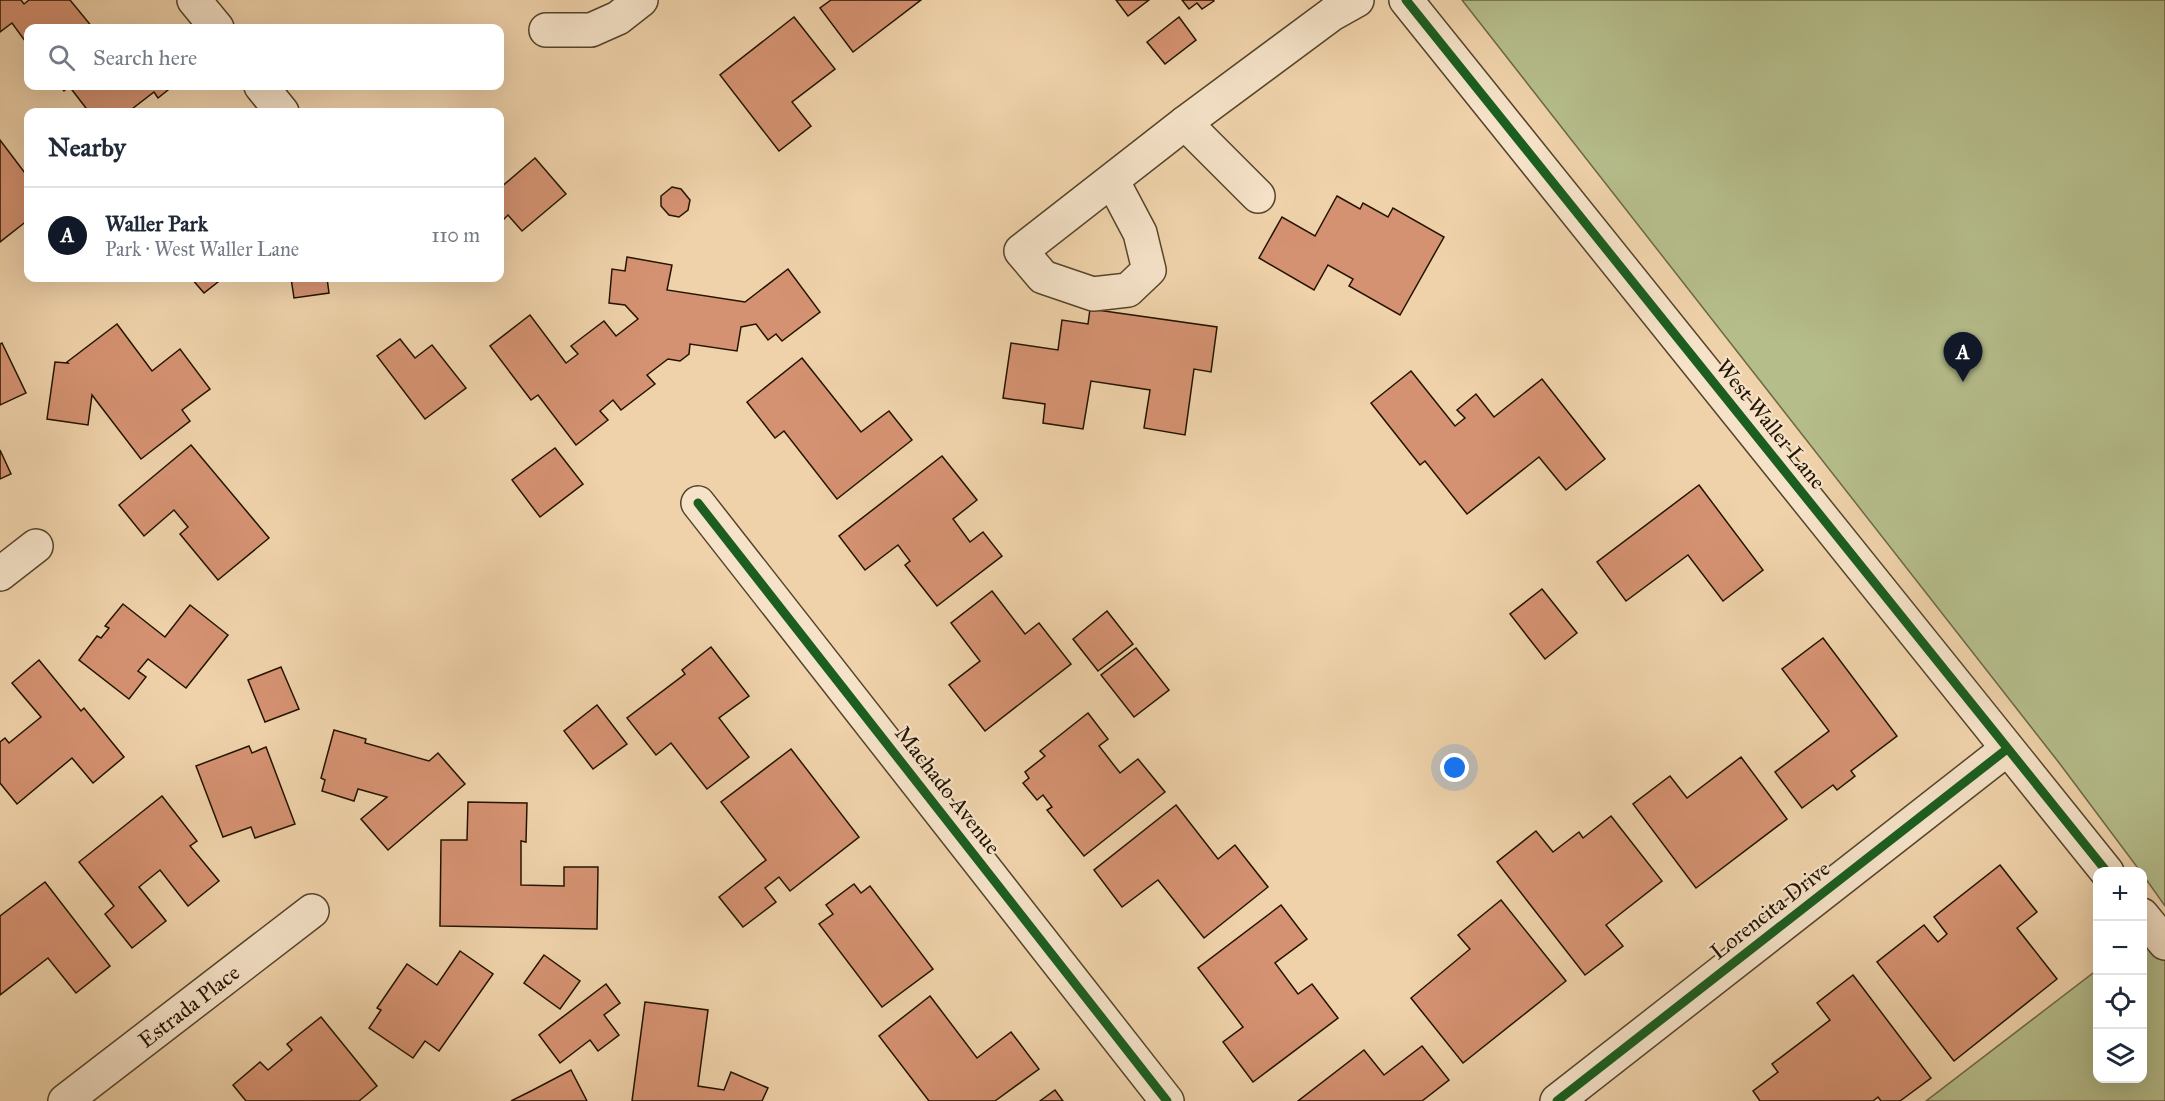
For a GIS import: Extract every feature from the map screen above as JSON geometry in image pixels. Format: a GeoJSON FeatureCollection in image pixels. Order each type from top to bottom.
{"type":"FeatureCollection","features":[{"type":"Feature","properties":{"kind":"street"},"geometry":{"type":"LineString","coordinates":[[194,0],[214,24]]}},
{"type":"Feature","properties":{"kind":"street"},"geometry":{"type":"LineString","coordinates":[[546,30],[591,30],[618,18],[641,0]]}},
{"type":"Feature","properties":{"kind":"street","name":"West Waller Lane"},"geometry":{"type":"LineString","coordinates":[[1406,0],[2103,867]]}},
{"type":"Feature","properties":{"kind":"street"},"geometry":{"type":"LineString","coordinates":[[1112,180],[1336,5]]}},
{"type":"Feature","properties":{"kind":"street"},"geometry":{"type":"LineString","coordinates":[[264,90],[279,108]]}},
{"type":"Feature","properties":{"kind":"street"},"geometry":{"type":"LineString","coordinates":[[1185,123],[1258,196]]}},
{"type":"Feature","properties":{"kind":"street","name":"Machado Avenue"},"geometry":{"type":"LineString","coordinates":[[698,503],[1167,1101]]}},
{"type":"Feature","properties":{"kind":"street"},"geometry":{"type":"LineString","coordinates":[[0,574],[36,546]]}},
{"type":"Feature","properties":{"kind":"street","name":"Lorencita Drive"},"geometry":{"type":"LineString","coordinates":[[1557,1101],[2007,750]]}},
{"type":"Feature","properties":{"kind":"street","name":"Estrada Place"},"geometry":{"type":"LineString","coordinates":[[65,1101],[312,910]]}},
{"type":"Feature","properties":{"kind":"street"},"geometry":{"type":"LineString","coordinates":[[2147,921],[2165,943]]}},
{"type":"Feature","properties":{"kind":"green space"},"geometry":{"type":"Polygon","coordinates":[[[1462,0],[2165,0],[2165,906],[2147,881],[2147,867],[2137,867],[2060,764],[1462,0]]]}},
{"type":"Feature","properties":{"kind":"green space"},"geometry":{"type":"Polygon","coordinates":[[[2147,939],[2165,955],[2165,1101],[1926,1101],[2093,973],[2093,1083],[2147,1083],[2147,939]]]}},
{"type":"Feature","properties":{"kind":"building"},"geometry":{"type":"Polygon","coordinates":[[[0,0],[21,0],[24,4],[29,0],[70,0],[90,24],[24,24],[24,40],[12,23],[0,32],[0,0]]]}},
{"type":"Feature","properties":{"kind":"building"},"geometry":{"type":"Polygon","coordinates":[[[831,0],[921,0],[853,52],[820,8],[831,0]]]}},
{"type":"Feature","properties":{"kind":"building"},"geometry":{"type":"Polygon","coordinates":[[[1116,0],[1149,0],[1128,16],[1116,0]]]}},
{"type":"Feature","properties":{"kind":"building"},"geometry":{"type":"Polygon","coordinates":[[[1182,0],[1214,1],[1202,9],[1197,3],[1189,9],[1182,0]]]}},
{"type":"Feature","properties":{"kind":"building"},"geometry":{"type":"Polygon","coordinates":[[[794,17],[835,69],[792,102],[811,126],[779,151],[720,75],[794,17]]]}},
{"type":"Feature","properties":{"kind":"building"},"geometry":{"type":"Polygon","coordinates":[[[1179,17],[1196,40],[1165,64],[1147,42],[1179,17]]]}},
{"type":"Feature","properties":{"kind":"building"},"geometry":{"type":"Polygon","coordinates":[[[72,90],[168,90],[158,98],[154,92],[133,108],[86,108],[72,90]]]}},
{"type":"Feature","properties":{"kind":"building"},"geometry":{"type":"Polygon","coordinates":[[[0,140],[24,172],[24,223],[0,242],[0,140]]]}},
{"type":"Feature","properties":{"kind":"building"},"geometry":{"type":"Polygon","coordinates":[[[535,158],[566,194],[522,231],[508,215],[504,219],[504,185],[535,158]]]}},
{"type":"Feature","properties":{"kind":"building"},"geometry":{"type":"Polygon","coordinates":[[[672,187],[681,189],[690,200],[688,210],[679,217],[669,215],[661,206],[661,196],[672,187]]]}},
{"type":"Feature","properties":{"kind":"building"},"geometry":{"type":"Polygon","coordinates":[[[1337,196],[1360,209],[1363,203],[1388,217],[1393,208],[1444,237],[1400,315],[1349,286],[1353,279],[1328,265],[1314,290],[1259,258],[1282,217],[1315,236],[1337,196]]]}},
{"type":"Feature","properties":{"kind":"building"},"geometry":{"type":"Polygon","coordinates":[[[627,257],[672,265],[667,290],[745,302],[788,269],[820,312],[782,341],[776,334],[768,340],[756,324],[741,327],[737,351],[690,344],[689,354],[680,361],[668,359],[647,375],[655,384],[621,410],[613,400],[600,411],[608,420],[576,445],[538,395],[531,400],[490,346],[530,315],[566,363],[578,354],[571,346],[604,321],[616,336],[638,319],[625,305],[609,303],[612,269],[625,271],[627,257]]]}},
{"type":"Feature","properties":{"kind":"building"},"geometry":{"type":"Polygon","coordinates":[[[194,282],[218,282],[204,293],[194,282]]]}},
{"type":"Feature","properties":{"kind":"building"},"geometry":{"type":"Polygon","coordinates":[[[292,282],[328,282],[329,293],[294,298],[292,282]]]}},
{"type":"Feature","properties":{"kind":"building"},"geometry":{"type":"Polygon","coordinates":[[[1090,309],[1217,327],[1211,372],[1194,369],[1185,435],[1144,428],[1150,390],[1091,381],[1083,429],[1043,423],[1045,404],[1003,398],[1011,343],[1058,350],[1062,320],[1088,324],[1090,309]]]}},
{"type":"Feature","properties":{"kind":"building"},"geometry":{"type":"Polygon","coordinates":[[[117,324],[152,371],[180,349],[210,389],[182,410],[190,421],[141,459],[92,395],[88,425],[47,419],[55,362],[68,363],[117,324]]]}},
{"type":"Feature","properties":{"kind":"building"},"geometry":{"type":"Polygon","coordinates":[[[400,339],[415,358],[432,345],[466,388],[425,419],[377,356],[400,339]]]}},
{"type":"Feature","properties":{"kind":"building"},"geometry":{"type":"Polygon","coordinates":[[[2,343],[26,393],[0,405],[0,344],[2,343]]]}},
{"type":"Feature","properties":{"kind":"building"},"geometry":{"type":"Polygon","coordinates":[[[802,358],[861,432],[889,411],[912,440],[837,499],[784,431],[775,438],[747,402],[802,358]]]}},
{"type":"Feature","properties":{"kind":"building"},"geometry":{"type":"Polygon","coordinates":[[[1411,371],[1455,426],[1465,418],[1457,410],[1476,394],[1494,417],[1542,379],[1605,459],[1566,490],[1539,457],[1467,514],[1425,461],[1420,465],[1371,403],[1411,371]]]}},
{"type":"Feature","properties":{"kind":"building"},"geometry":{"type":"Polygon","coordinates":[[[191,445],[269,538],[218,580],[180,534],[188,527],[174,510],[144,536],[119,505],[191,445]]]}},
{"type":"Feature","properties":{"kind":"building"},"geometry":{"type":"Polygon","coordinates":[[[555,448],[583,484],[540,517],[512,480],[555,448]]]}},
{"type":"Feature","properties":{"kind":"building"},"geometry":{"type":"Polygon","coordinates":[[[0,450],[11,474],[0,479],[0,450]]]}},
{"type":"Feature","properties":{"kind":"building"},"geometry":{"type":"Polygon","coordinates":[[[942,456],[977,500],[953,519],[970,542],[983,532],[1002,556],[937,606],[905,565],[910,561],[898,545],[865,570],[839,536],[942,456]]]}},
{"type":"Feature","properties":{"kind":"building"},"geometry":{"type":"Polygon","coordinates":[[[1699,485],[1763,570],[1723,601],[1688,555],[1626,601],[1597,562],[1699,485]]]}},
{"type":"Feature","properties":{"kind":"building"},"geometry":{"type":"Polygon","coordinates":[[[1542,589],[1577,633],[1545,659],[1510,614],[1542,589]]]}},
{"type":"Feature","properties":{"kind":"building"},"geometry":{"type":"Polygon","coordinates":[[[992,591],[1025,634],[1039,623],[1071,664],[985,731],[949,685],[980,661],[951,623],[992,591]]]}},
{"type":"Feature","properties":{"kind":"building"},"geometry":{"type":"Polygon","coordinates":[[[123,604],[165,637],[190,605],[228,635],[186,688],[148,659],[138,671],[146,677],[129,699],[79,660],[97,636],[101,638],[109,628],[105,626],[123,604]]]}},
{"type":"Feature","properties":{"kind":"building"},"geometry":{"type":"Polygon","coordinates":[[[1107,611],[1133,644],[1098,671],[1073,639],[1107,611]]]}},
{"type":"Feature","properties":{"kind":"building"},"geometry":{"type":"Polygon","coordinates":[[[1823,638],[1897,736],[1851,771],[1855,776],[1837,790],[1833,785],[1802,808],[1775,772],[1829,731],[1782,669],[1823,638]]]}},
{"type":"Feature","properties":{"kind":"building"},"geometry":{"type":"Polygon","coordinates":[[[711,647],[749,696],[719,718],[749,757],[707,789],[671,743],[656,755],[627,718],[685,674],[682,670],[711,647]]]}},
{"type":"Feature","properties":{"kind":"building"},"geometry":{"type":"Polygon","coordinates":[[[1136,648],[1169,690],[1134,717],[1101,675],[1136,648]]]}},
{"type":"Feature","properties":{"kind":"building"},"geometry":{"type":"Polygon","coordinates":[[[39,660],[81,711],[84,708],[124,757],[93,783],[72,758],[17,804],[0,783],[0,742],[5,738],[9,743],[41,717],[12,683],[39,660]]]}},
{"type":"Feature","properties":{"kind":"building"},"geometry":{"type":"Polygon","coordinates":[[[281,667],[299,709],[265,722],[248,680],[281,667]]]}},
{"type":"Feature","properties":{"kind":"building"},"geometry":{"type":"Polygon","coordinates":[[[597,705],[627,744],[593,769],[564,731],[597,705]]]}},
{"type":"Feature","properties":{"kind":"building"},"geometry":{"type":"Polygon","coordinates":[[[1088,713],[1108,739],[1099,746],[1120,773],[1138,759],[1165,792],[1084,856],[1047,810],[1052,807],[1043,795],[1037,800],[1023,783],[1029,778],[1025,772],[1045,756],[1040,751],[1088,713]]]}},
{"type":"Feature","properties":{"kind":"building"},"geometry":{"type":"Polygon","coordinates":[[[334,730],[366,739],[365,743],[429,761],[438,753],[465,784],[388,850],[361,819],[387,797],[358,789],[354,801],[322,791],[325,780],[321,778],[334,730]]]}},
{"type":"Feature","properties":{"kind":"building"},"geometry":{"type":"Polygon","coordinates":[[[249,746],[252,753],[266,747],[295,824],[255,838],[251,827],[223,837],[196,766],[249,746]]]}},
{"type":"Feature","properties":{"kind":"building"},"geometry":{"type":"Polygon","coordinates":[[[791,749],[859,837],[790,891],[779,877],[765,888],[776,902],[743,927],[719,897],[766,860],[721,802],[791,749]]]}},
{"type":"Feature","properties":{"kind":"building"},"geometry":{"type":"Polygon","coordinates":[[[1741,757],[1787,819],[1696,888],[1633,804],[1670,776],[1687,798],[1741,757]]]}},
{"type":"Feature","properties":{"kind":"building"},"geometry":{"type":"Polygon","coordinates":[[[162,796],[197,841],[190,846],[219,881],[188,906],[160,870],[139,887],[166,921],[132,948],[105,914],[114,906],[79,862],[162,796]]]}},
{"type":"Feature","properties":{"kind":"building"},"geometry":{"type":"Polygon","coordinates":[[[468,802],[527,803],[526,842],[521,841],[521,885],[564,886],[564,867],[598,867],[597,929],[440,926],[441,840],[467,840],[468,802]]]}},
{"type":"Feature","properties":{"kind":"building"},"geometry":{"type":"Polygon","coordinates":[[[1176,805],[1218,859],[1235,845],[1268,887],[1204,938],[1158,880],[1122,907],[1094,870],[1176,805]]]}},
{"type":"Feature","properties":{"kind":"building"},"geometry":{"type":"Polygon","coordinates":[[[1611,816],[1662,881],[1606,925],[1623,946],[1585,975],[1497,862],[1536,831],[1553,852],[1579,832],[1583,838],[1611,816]]]}},
{"type":"Feature","properties":{"kind":"building"},"geometry":{"type":"Polygon","coordinates":[[[2000,865],[2037,912],[2017,928],[2057,979],[1954,1061],[1877,962],[1924,925],[1938,942],[1947,934],[1934,917],[2000,865]]]}},
{"type":"Feature","properties":{"kind":"building"},"geometry":{"type":"Polygon","coordinates":[[[45,882],[110,966],[76,993],[48,958],[0,995],[0,916],[45,882]]]}},
{"type":"Feature","properties":{"kind":"building"},"geometry":{"type":"Polygon","coordinates":[[[854,884],[861,893],[870,886],[933,969],[882,1007],[819,924],[833,914],[826,905],[854,884]]]}},
{"type":"Feature","properties":{"kind":"building"},"geometry":{"type":"Polygon","coordinates":[[[1501,900],[1566,981],[1463,1063],[1411,998],[1470,949],[1458,935],[1501,900]]]}},
{"type":"Feature","properties":{"kind":"building"},"geometry":{"type":"Polygon","coordinates":[[[1281,905],[1307,939],[1275,963],[1298,994],[1312,984],[1338,1018],[1253,1082],[1223,1042],[1243,1027],[1198,968],[1281,905]]]}},
{"type":"Feature","properties":{"kind":"building"},"geometry":{"type":"Polygon","coordinates":[[[460,951],[493,974],[439,1051],[425,1041],[413,1058],[369,1028],[381,1010],[377,1008],[407,964],[437,985],[460,951]]]}},
{"type":"Feature","properties":{"kind":"building"},"geometry":{"type":"Polygon","coordinates":[[[544,955],[580,981],[560,1009],[524,983],[544,955]]]}},
{"type":"Feature","properties":{"kind":"building"},"geometry":{"type":"Polygon","coordinates":[[[1853,975],[1931,1078],[1900,1101],[1881,1101],[1878,1097],[1873,1101],[1760,1101],[1753,1091],[1778,1072],[1772,1064],[1830,1020],[1817,1003],[1853,975]]]}},
{"type":"Feature","properties":{"kind":"building"},"geometry":{"type":"Polygon","coordinates":[[[606,984],[620,1003],[604,1015],[619,1035],[598,1051],[590,1040],[560,1063],[539,1035],[606,984]]]}},
{"type":"Feature","properties":{"kind":"building"},"geometry":{"type":"Polygon","coordinates":[[[930,996],[977,1058],[1011,1032],[1039,1069],[995,1101],[929,1101],[879,1036],[930,996]]]}},
{"type":"Feature","properties":{"kind":"building"},"geometry":{"type":"Polygon","coordinates":[[[645,1002],[708,1010],[698,1086],[724,1090],[731,1072],[768,1088],[762,1101],[632,1101],[645,1002]]]}},
{"type":"Feature","properties":{"kind":"building"},"geometry":{"type":"Polygon","coordinates":[[[321,1017],[377,1086],[359,1101],[246,1101],[233,1085],[260,1062],[268,1070],[292,1050],[287,1044],[321,1017]]]}},
{"type":"Feature","properties":{"kind":"building"},"geometry":{"type":"Polygon","coordinates":[[[1422,1046],[1449,1080],[1422,1101],[1298,1101],[1364,1050],[1384,1075],[1422,1046]]]}},
{"type":"Feature","properties":{"kind":"building"},"geometry":{"type":"Polygon","coordinates":[[[571,1070],[587,1101],[511,1101],[533,1090],[571,1070]]]}},
{"type":"Feature","properties":{"kind":"building"},"geometry":{"type":"Polygon","coordinates":[[[1055,1090],[1063,1101],[1040,1101],[1055,1090]]]}},
{"type":"Feature","properties":{"kind":"cycle path"},"geometry":{"type":"LineString","coordinates":[[1406,0],[2103,867]]}},
{"type":"Feature","properties":{"kind":"cycle path"},"geometry":{"type":"LineString","coordinates":[[698,503],[1167,1101]]}},
{"type":"Feature","properties":{"kind":"cycle path"},"geometry":{"type":"LineString","coordinates":[[1557,1101],[2007,749]]}},
{"type":"Feature","properties":{"kind":"place","name":"Waller Park"},"geometry":{"type":"Point","coordinates":[1963,382]}}]}
